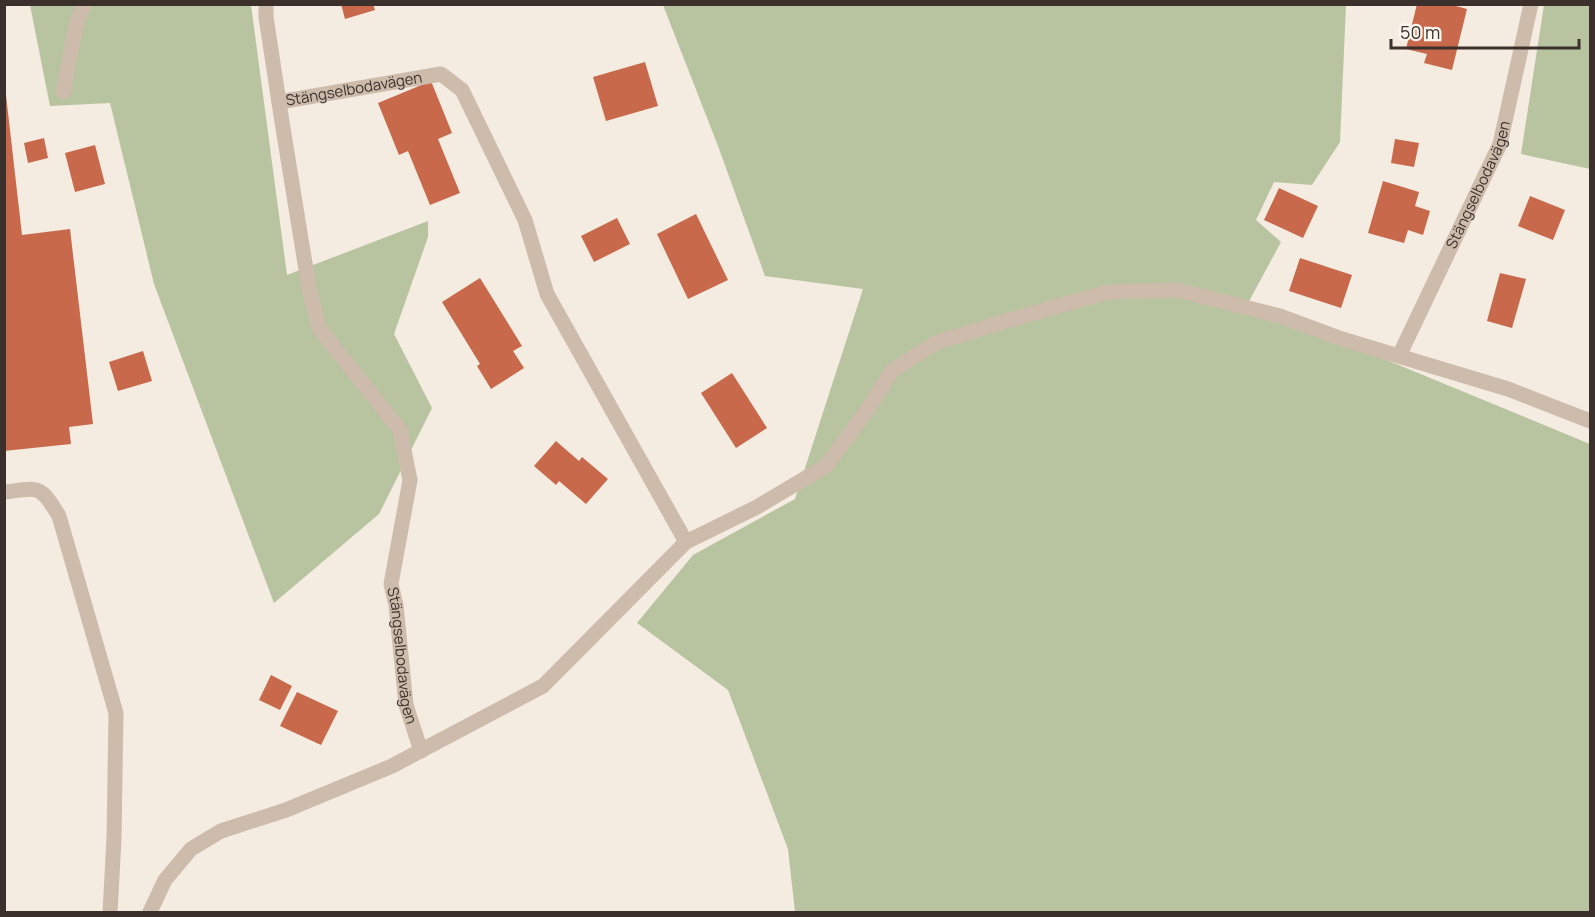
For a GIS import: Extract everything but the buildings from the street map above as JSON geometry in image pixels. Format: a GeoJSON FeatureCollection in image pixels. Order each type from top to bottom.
{"type":"FeatureCollection","features":[{"type":"Feature","properties":{"kind":"street"},"geometry":{"type":"LineString","coordinates":[[63,92],[76,26],[84,4]]}},
{"type":"Feature","properties":{"kind":"street"},"geometry":{"type":"LineString","coordinates":[[266,4],[279,102]]}},
{"type":"Feature","properties":{"kind":"street","name":"Stängselbodavägen"},"geometry":{"type":"LineString","coordinates":[[1399,356],[1500,144],[1531,4]]}},
{"type":"Feature","properties":{"kind":"street","name":"Stängselbodavägen"},"geometry":{"type":"LineString","coordinates":[[421,751],[406,705],[392,584],[410,480],[400,429],[320,328],[309,288],[279,102],[441,74],[462,90],[525,220],[548,294],[686,542]]}},
{"type":"Feature","properties":{"kind":"street"},"geometry":{"type":"LineString","coordinates":[[150,912],[165,880],[191,849],[221,831],[286,810],[392,766],[543,686],[686,542],[757,507],[826,466],[868,409],[892,371],[937,342],[1109,291],[1177,290],[1280,316],[1342,339],[1508,389],[1590,421]]}},
{"type":"Feature","properties":{"kind":"street"},"geometry":{"type":"LineString","coordinates":[[4,492],[36,489],[48,496],[60,516],[116,713],[110,912]]}},
{"type":"Feature","properties":{"kind":"green space"},"geometry":{"type":"Polygon","coordinates":[[[30,5],[251,5],[287,275],[428,221],[428,237],[394,334],[432,408],[379,514],[274,603],[154,284],[110,103],[50,106],[30,5]]]}},
{"type":"Feature","properties":{"kind":"green space"},"geometry":{"type":"Polygon","coordinates":[[[663,5],[1346,5],[1340,142],[1312,185],[1274,182],[1256,220],[1281,242],[1248,303],[1590,444],[1590,912],[795,912],[788,849],[728,690],[637,623],[693,555],[795,499],[863,289],[765,276],[718,146],[663,5]]]}},
{"type":"Feature","properties":{"kind":"green space"},"geometry":{"type":"Polygon","coordinates":[[[1544,5],[1590,5],[1590,169],[1521,154],[1544,5]]]}}]}
